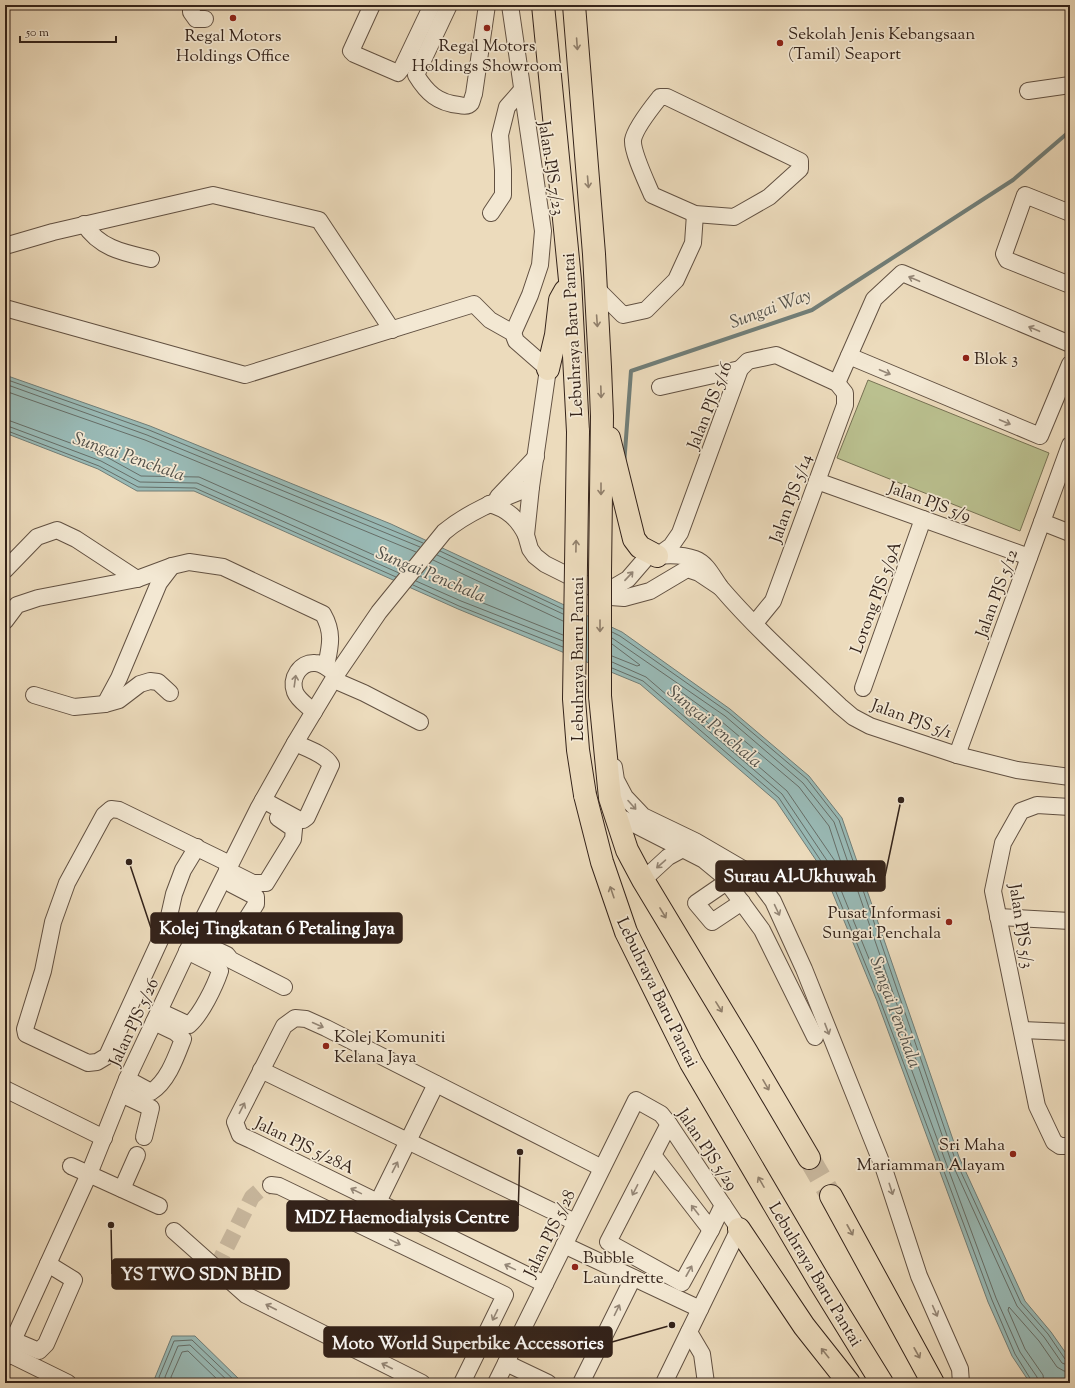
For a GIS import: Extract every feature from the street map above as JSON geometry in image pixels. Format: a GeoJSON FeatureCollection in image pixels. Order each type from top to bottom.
{"type":"FeatureCollection","features":[{"type":"Feature","properties":{"kind":"highway","name":"Lebuhraya Baru Pantai"},"geometry":{"type":"LineString","coordinates":[[574,5],[594,254],[594,286],[602,416],[608,456],[600,699],[610,798],[627,850],[643,880],[809,1158]]}},
{"type":"Feature","properties":{"kind":"highway","name":"Lebuhraya Baru Pantai"},"geometry":{"type":"LineString","coordinates":[[542,7],[570,280],[578,432],[574,699],[578,750],[585,795],[602,862],[626,932],[687,1056],[819,1281],[882,1383]]}},
{"type":"Feature","properties":{"kind":"highway"},"geometry":{"type":"LineString","coordinates":[[548,369],[556,334],[560,300],[570,280]]}},
{"type":"Feature","properties":{"kind":"highway"},"geometry":{"type":"LineString","coordinates":[[608,456],[634,539],[640,547],[657,556]]}},
{"type":"Feature","properties":{"kind":"highway"},"geometry":{"type":"LineString","coordinates":[[831,1196],[933,1383]]}},
{"type":"Feature","properties":{"kind":"highway"},"geometry":{"type":"LineString","coordinates":[[739,1229],[804,1326],[849,1383]]}},
{"type":"Feature","properties":{"kind":"street"},"geometry":{"type":"LineString","coordinates":[[191,5],[190,12],[196,19],[205,19]]}},
{"type":"Feature","properties":{"kind":"street"},"geometry":{"type":"LineString","coordinates":[[372,5],[351,51],[354,54],[398,73],[402,68],[432,5]]}},
{"type":"Feature","properties":{"kind":"street"},"geometry":{"type":"LineString","coordinates":[[449,5],[430,42],[416,75],[422,85],[438,100],[446,104],[466,106],[470,103],[474,94],[486,5],[510,7]]}},
{"type":"Feature","properties":{"kind":"street","name":"Jalan PJS 7/23"},"geometry":{"type":"LineString","coordinates":[[510,7],[521,91],[543,231],[540,265],[530,295],[513,333]]}},
{"type":"Feature","properties":{"kind":"street"},"geometry":{"type":"LineString","coordinates":[[1028,91],[1070,85]]}},
{"type":"Feature","properties":{"kind":"street"},"geometry":{"type":"LineString","coordinates":[[491,213],[503,195],[504,170],[500,135],[507,107],[521,91]]}},
{"type":"Feature","properties":{"kind":"street"},"geometry":{"type":"LineString","coordinates":[[660,97],[667,97],[800,161],[800,170],[769,197],[734,217],[695,214],[652,196],[640,167],[633,140],[645,116],[660,97]]}},
{"type":"Feature","properties":{"kind":"street"},"geometry":{"type":"LineString","coordinates":[[5,246],[84,224],[213,194],[320,220],[392,330]]}},
{"type":"Feature","properties":{"kind":"street"},"geometry":{"type":"LineString","coordinates":[[1070,213],[1025,195],[1004,254],[1007,260],[1070,285]]}},
{"type":"Feature","properties":{"kind":"street"},"geometry":{"type":"LineString","coordinates":[[594,286],[623,315],[646,310],[676,280],[693,243],[695,214]]}},
{"type":"Feature","properties":{"kind":"street"},"geometry":{"type":"LineString","coordinates":[[84,224],[90,234],[107,247],[151,259]]}},
{"type":"Feature","properties":{"kind":"street"},"geometry":{"type":"LineString","coordinates":[[837,383],[874,299],[902,273],[1070,344]]}},
{"type":"Feature","properties":{"kind":"street"},"geometry":{"type":"LineString","coordinates":[[5,308],[244,376],[474,304],[490,320],[513,333],[516,341],[548,369],[536,457],[530,487],[526,535]]}},
{"type":"Feature","properties":{"kind":"street","name":"Jalan PJS 5/16"},"geometry":{"type":"LineString","coordinates":[[657,556],[671,546],[680,533],[740,369],[748,360],[776,355],[837,383]]}},
{"type":"Feature","properties":{"kind":"street"},"geometry":{"type":"LineString","coordinates":[[849,356],[1040,436],[1070,364]]}},
{"type":"Feature","properties":{"kind":"street"},"geometry":{"type":"LineString","coordinates":[[660,387],[740,369]]}},
{"type":"Feature","properties":{"kind":"street","name":"Jalan PJS 5/14"},"geometry":{"type":"LineString","coordinates":[[755,623],[773,601],[845,405],[845,393],[837,383]]}},
{"type":"Feature","properties":{"kind":"street","name":"Jalan PJS 5/12"},"geometry":{"type":"LineString","coordinates":[[957,754],[1070,445]]}},
{"type":"Feature","properties":{"kind":"street"},"geometry":{"type":"LineString","coordinates":[[490,504],[536,457]]}},
{"type":"Feature","properties":{"kind":"street","name":"Jalan PJS 5/9"},"geometry":{"type":"LineString","coordinates":[[817,481],[1029,557]]}},
{"type":"Feature","properties":{"kind":"street"},"geometry":{"type":"LineString","coordinates":[[490,504],[530,487]]}},
{"type":"Feature","properties":{"kind":"street"},"geometry":{"type":"LineString","coordinates":[[490,504],[500,507],[519,521],[526,535]]}},
{"type":"Feature","properties":{"kind":"street","name":"Jalan PJS 5/26"},"geometry":{"type":"LineString","coordinates":[[8,1350],[89,1174],[127,1079],[190,945],[261,804],[314,712],[332,674],[379,612],[444,532],[458,522],[490,504]]}},
{"type":"Feature","properties":{"kind":"street","name":"Lorong PJS 5/9A"},"geometry":{"type":"LineString","coordinates":[[863,688],[923,519]]}},
{"type":"Feature","properties":{"kind":"street"},"geometry":{"type":"LineString","coordinates":[[1042,522],[1070,533]]}},
{"type":"Feature","properties":{"kind":"street"},"geometry":{"type":"LineString","coordinates":[[5,570],[37,537],[57,530],[76,540],[137,579]]}},
{"type":"Feature","properties":{"kind":"street"},"geometry":{"type":"LineString","coordinates":[[680,533],[687,548],[696,559]]}},
{"type":"Feature","properties":{"kind":"street","name":"Jalan PJS 5/1"},"geometry":{"type":"LineString","coordinates":[[526,535],[527,545],[535,556],[546,564],[611,597],[624,598],[643,593],[658,587],[687,569],[699,573],[720,587],[835,701],[853,717],[870,726],[957,754],[1017,770],[1069,773]]}},
{"type":"Feature","properties":{"kind":"street"},"geometry":{"type":"LineString","coordinates":[[597,591],[616,586],[628,579],[643,559],[657,556],[696,559]]}},
{"type":"Feature","properties":{"kind":"street"},"geometry":{"type":"LineString","coordinates":[[657,556],[664,566],[665,572],[658,587]]}},
{"type":"Feature","properties":{"kind":"street","name":"Jalan PJS 5/1"},"geometry":{"type":"LineString","coordinates":[[696,559],[712,574],[720,587]]}},
{"type":"Feature","properties":{"kind":"street"},"geometry":{"type":"LineString","coordinates":[[5,621],[17,605],[38,598],[137,579],[172,566],[189,562],[223,567],[323,614],[330,625],[332,674]]}},
{"type":"Feature","properties":{"kind":"street"},"geometry":{"type":"LineString","coordinates":[[105,704],[119,678],[159,583],[172,566]]}},
{"type":"Feature","properties":{"kind":"street"},"geometry":{"type":"LineString","coordinates":[[314,712],[298,697],[295,691],[295,677],[303,667],[315,663],[364,693],[420,722]]}},
{"type":"Feature","properties":{"kind":"street"},"geometry":{"type":"LineString","coordinates":[[34,695],[74,707],[105,704],[119,700],[140,684],[150,681],[158,682],[170,693]]}},
{"type":"Feature","properties":{"kind":"street"},"geometry":{"type":"LineString","coordinates":[[600,699],[616,780],[625,797],[643,816],[695,841],[738,866],[758,882],[773,901],[804,969],[884,1169],[919,1276],[960,1369],[961,1383]]}},
{"type":"Feature","properties":{"kind":"street"},"geometry":{"type":"LineString","coordinates":[[261,804],[300,820],[307,817],[331,765],[313,751],[295,743]]}},
{"type":"Feature","properties":{"kind":"street"},"geometry":{"type":"LineString","coordinates":[[226,871],[253,883],[266,883],[293,839],[294,829],[261,804]]}},
{"type":"Feature","properties":{"kind":"street","name":"Jalan PJS 5/3"},"geometry":{"type":"LineString","coordinates":[[1065,1146],[1054,1142],[1037,1106],[993,891],[998,861],[1003,843],[1017,816],[1021,812],[1037,805],[1070,807]]}},
{"type":"Feature","properties":{"kind":"street"},"geometry":{"type":"LineString","coordinates":[[197,847],[183,870],[174,894],[167,925],[107,1056],[97,1062],[88,1063],[26,1034],[25,1029],[43,971],[53,922],[67,883],[104,815],[111,809],[119,810],[197,847],[226,871],[256,897],[256,904],[244,923]]}},
{"type":"Feature","properties":{"kind":"street"},"geometry":{"type":"LineString","coordinates":[[616,815],[681,850],[704,860],[721,874],[762,930],[815,1037]]}},
{"type":"Feature","properties":{"kind":"street"},"geometry":{"type":"LineString","coordinates":[[643,880],[668,857],[681,850]]}},
{"type":"Feature","properties":{"kind":"street"},"geometry":{"type":"LineString","coordinates":[[738,866],[728,882],[696,903],[712,922],[742,902]]}},
{"type":"Feature","properties":{"kind":"street"},"geometry":{"type":"LineString","coordinates":[[998,917],[1070,921]]}},
{"type":"Feature","properties":{"kind":"street"},"geometry":{"type":"LineString","coordinates":[[190,945],[227,955],[231,960],[284,988]]}},
{"type":"Feature","properties":{"kind":"street"},"geometry":{"type":"LineString","coordinates":[[156,1017],[189,1025],[195,1020],[217,981],[220,971],[218,966],[190,945]]}},
{"type":"Feature","properties":{"kind":"street"},"geometry":{"type":"LineString","coordinates":[[127,1079],[151,1092],[162,1083],[174,1060],[183,1039],[156,1017]]}},
{"type":"Feature","properties":{"kind":"street","name":"Jalan PJS 5/28A"},"geometry":{"type":"LineString","coordinates":[[545,1284],[240,1135],[235,1122],[284,1026],[295,1018],[306,1019],[602,1168]]}},
{"type":"Feature","properties":{"kind":"street"},"geometry":{"type":"LineString","coordinates":[[1022,1030],[1070,1032]]}},
{"type":"Feature","properties":{"kind":"street"},"geometry":{"type":"LineString","coordinates":[[261,1070],[576,1222]]}},
{"type":"Feature","properties":{"kind":"street"},"geometry":{"type":"LineString","coordinates":[[378,1202],[436,1084]]}},
{"type":"Feature","properties":{"kind":"street"},"geometry":{"type":"LineString","coordinates":[[5,1089],[104,1138]]}},
{"type":"Feature","properties":{"kind":"street"},"geometry":{"type":"LineString","coordinates":[[121,1094],[151,1108],[144,1137]]}},
{"type":"Feature","properties":{"kind":"street","name":"Jalan PJS 5/28"},"geometry":{"type":"LineString","coordinates":[[496,1383],[636,1100]]}},
{"type":"Feature","properties":{"kind":"street","name":"Jalan PJS 5/29"},"geometry":{"type":"LineString","coordinates":[[636,1100],[661,1114],[669,1124],[739,1229]]}},
{"type":"Feature","properties":{"kind":"street"},"geometry":{"type":"LineString","coordinates":[[669,1124],[608,1242],[682,1283],[723,1205]]}},
{"type":"Feature","properties":{"kind":"street"},"geometry":{"type":"LineString","coordinates":[[122,1189],[137,1155]]}},
{"type":"Feature","properties":{"kind":"street"},"geometry":{"type":"LineString","coordinates":[[653,1155],[711,1230]]}},
{"type":"Feature","properties":{"kind":"street"},"geometry":{"type":"LineString","coordinates":[[70,1166],[159,1206]]}},
{"type":"Feature","properties":{"kind":"street"},"geometry":{"type":"LineString","coordinates":[[271,1185],[279,1186],[505,1295],[462,1383]]}},
{"type":"Feature","properties":{"kind":"street"},"geometry":{"type":"LineString","coordinates":[[664,1383],[739,1229]]}},
{"type":"Feature","properties":{"kind":"street"},"geometry":{"type":"LineString","coordinates":[[174,1231],[246,1295],[422,1383]]}},
{"type":"Feature","properties":{"kind":"street"},"geometry":{"type":"LineString","coordinates":[[564,1245],[700,1309]]}},
{"type":"Feature","properties":{"kind":"street"},"geometry":{"type":"LineString","coordinates":[[8,1350],[39,1350],[46,1344],[74,1280],[48,1264]]}},
{"type":"Feature","properties":{"kind":"street"},"geometry":{"type":"LineString","coordinates":[[581,1383],[633,1278]]}},
{"type":"Feature","properties":{"kind":"street"},"geometry":{"type":"LineString","coordinates":[[689,1332],[702,1354],[706,1383]]}},
{"type":"Feature","properties":{"kind":"street"},"geometry":{"type":"LineString","coordinates":[[8,1350],[68,1383]]}},
{"type":"Feature","properties":{"kind":"street"},"geometry":{"type":"LineString","coordinates":[[506,1363],[548,1383]]}},
{"type":"Feature","properties":{"kind":"green space"},"geometry":{"type":"Polygon","coordinates":[[[868,380],[1049,453],[1020,531],[837,458],[868,380]]]}},
{"type":"Feature","properties":{"kind":"water","name":"Sungai Penchala"},"geometry":{"type":"Polygon","coordinates":[[[5,375],[150,426],[391,524],[622,632],[730,709],[809,776],[842,818],[959,1157],[1025,1301],[1051,1332],[1070,1359],[1070,1383],[1030,1383],[1012,1356],[988,1302],[877,1001],[824,872],[776,801],[640,684],[458,609],[194,491],[137,491],[98,469],[5,433],[5,375]]]}},
{"type":"Feature","properties":{"kind":"water"},"geometry":{"type":"Polygon","coordinates":[[[172,1336],[195,1336],[243,1383],[160,1383],[154,1380],[172,1336]]]}},
{"type":"Feature","properties":{"kind":"waterway","name":"Sungai Way"},"geometry":{"type":"LineString","coordinates":[[624,465],[631,371],[812,310],[1013,180],[1070,131]]}},
{"type":"Feature","properties":{"kind":"tunnel"},"geometry":{"type":"LineString","coordinates":[[809,1158],[831,1196]]}},
{"type":"Feature","properties":{"kind":"tunnel"},"geometry":{"type":"LineString","coordinates":[[216,1268],[252,1197],[259,1191],[271,1185]]}},
{"type":"Feature","properties":{"kind":"place","name":"Regal Motors Holdings Office"},"geometry":{"type":"Point","coordinates":[233,18]}},
{"type":"Feature","properties":{"kind":"place","name":"Regal Motors Holdings Showroom"},"geometry":{"type":"Point","coordinates":[487,28]}},
{"type":"Feature","properties":{"kind":"place","name":"Sekolah Jenis Kebangsaan (Tamil) Seaport"},"geometry":{"type":"Point","coordinates":[780,43]}},
{"type":"Feature","properties":{"kind":"place","name":"Blok 3"},"geometry":{"type":"Point","coordinates":[966,358]}},
{"type":"Feature","properties":{"kind":"place","name":"Surau Al-Ukhuwah"},"geometry":{"type":"Point","coordinates":[901,800]}},
{"type":"Feature","properties":{"kind":"place","name":"Kolej Tingkatan 6 Petaling Jaya"},"geometry":{"type":"Point","coordinates":[129,862]}},
{"type":"Feature","properties":{"kind":"place","name":"Pusat Informasi Sungai Penchala"},"geometry":{"type":"Point","coordinates":[949,922]}},
{"type":"Feature","properties":{"kind":"place","name":"Kolej Komuniti Kelana Jaya"},"geometry":{"type":"Point","coordinates":[326,1046]}},
{"type":"Feature","properties":{"kind":"place","name":"MDZ Haemodialysis Centre"},"geometry":{"type":"Point","coordinates":[520,1152]}},
{"type":"Feature","properties":{"kind":"place","name":"Sri Maha Mariamman Alayam"},"geometry":{"type":"Point","coordinates":[1013,1154]}},
{"type":"Feature","properties":{"kind":"place","name":"YS TWO SDN BHD"},"geometry":{"type":"Point","coordinates":[111,1225]}},
{"type":"Feature","properties":{"kind":"place","name":"Bubble Laundrette"},"geometry":{"type":"Point","coordinates":[575,1267]}},
{"type":"Feature","properties":{"kind":"place","name":"Moto World Superbike Accessories"},"geometry":{"type":"Point","coordinates":[672,1325]}}]}
